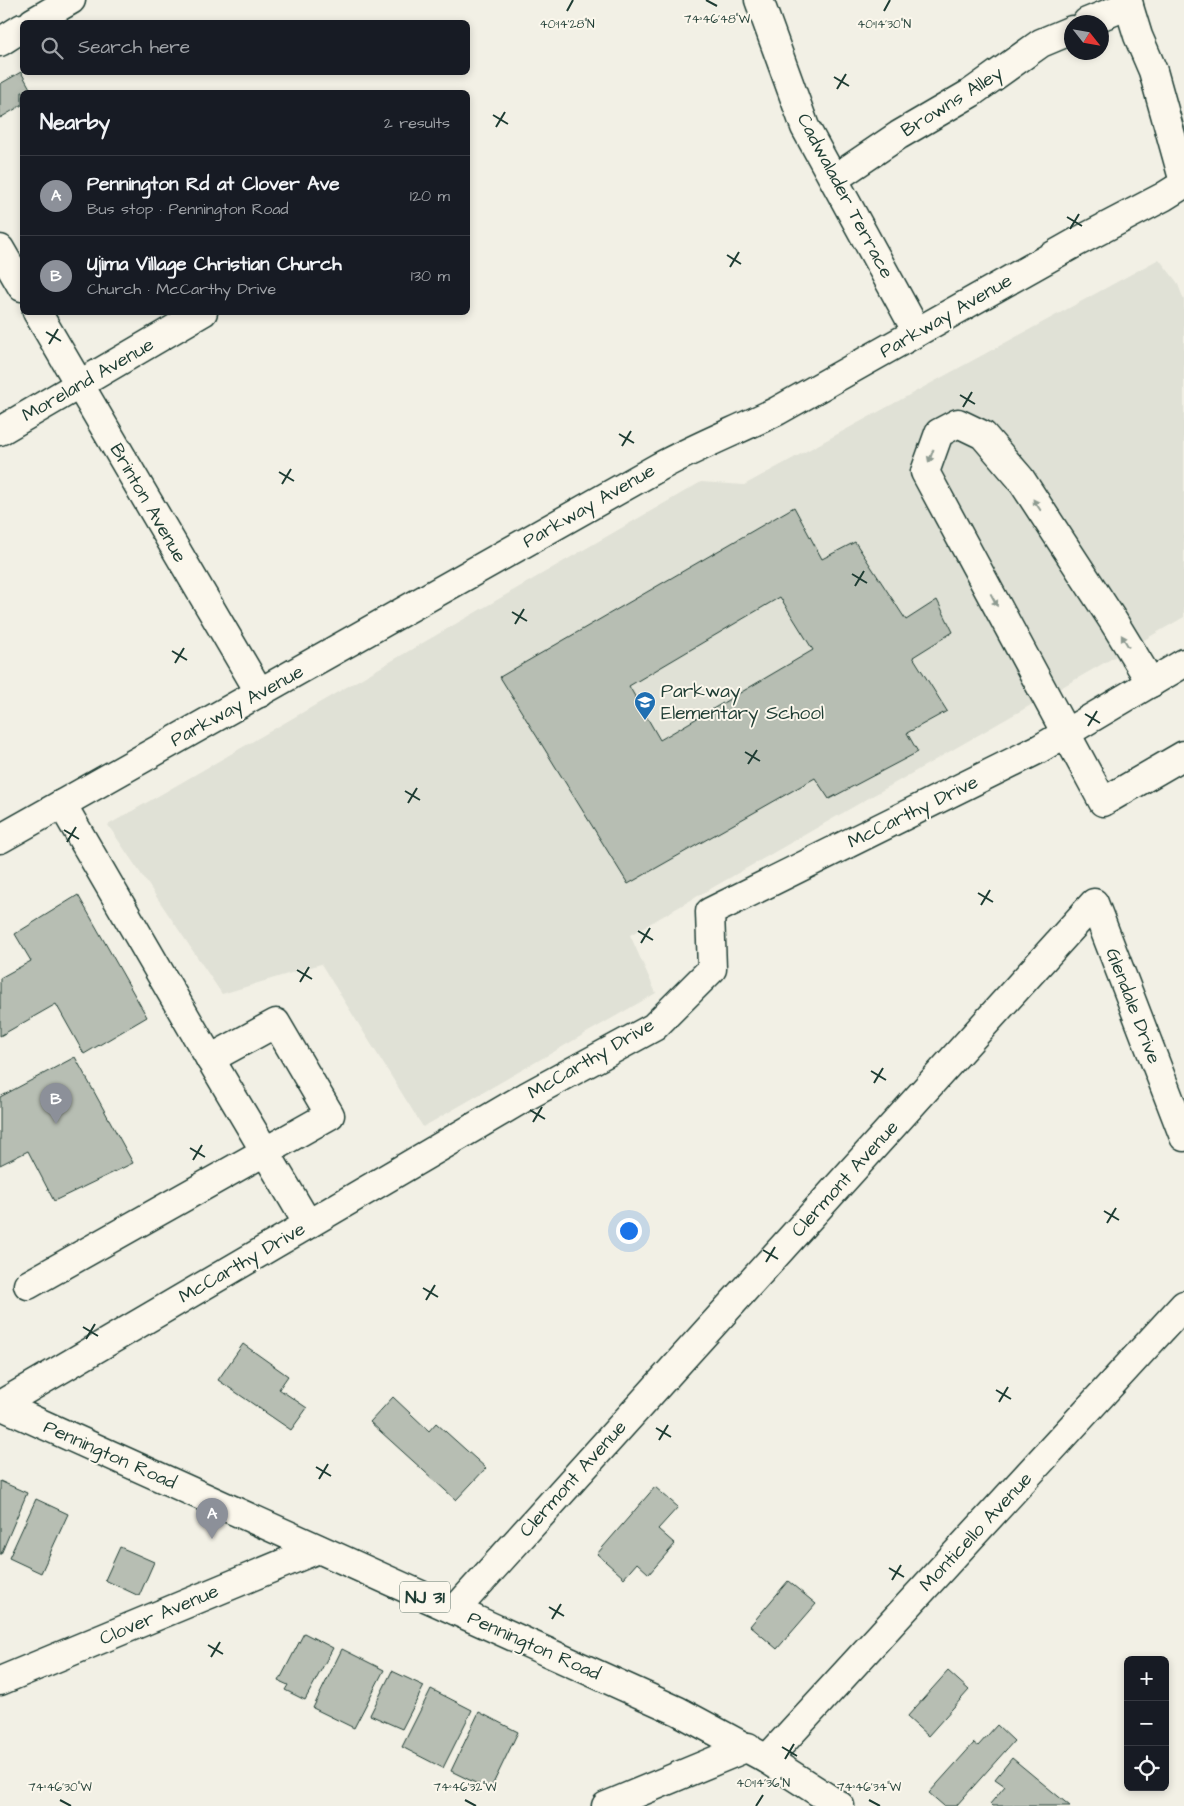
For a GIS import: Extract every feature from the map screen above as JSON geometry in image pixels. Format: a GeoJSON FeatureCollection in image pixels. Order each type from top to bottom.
{"type":"FeatureCollection","features":[{"type":"Feature","properties":{"kind":"street"},"geometry":{"type":"LineString","coordinates":[[36,20],[71,0]]}},
{"type":"Feature","properties":{"kind":"street","name":"Cadwalader Terrace"},"geometry":{"type":"LineString","coordinates":[[759,0],[805,126],[917,332]]}},
{"type":"Feature","properties":{"kind":"street"},"geometry":{"type":"LineString","coordinates":[[1102,15],[1128,3],[1138,36],[1153,71],[1184,183]]}},
{"type":"Feature","properties":{"kind":"street"},"geometry":{"type":"LineString","coordinates":[[0,42],[20,29]]}},
{"type":"Feature","properties":{"kind":"street","name":"Browns Alley"},"geometry":{"type":"LineString","coordinates":[[834,179],[899,135],[971,93],[1041,43],[1064,33]]}},
{"type":"Feature","properties":{"kind":"street"},"geometry":{"type":"LineString","coordinates":[[1153,71],[1172,92],[1184,99]]}},
{"type":"Feature","properties":{"kind":"street","name":"Parkway Avenue"},"geometry":{"type":"LineString","coordinates":[[0,839],[659,466],[698,446],[728,435],[777,411],[1077,242],[1163,197],[1184,183]]}},
{"type":"Feature","properties":{"kind":"street"},"geometry":{"type":"LineString","coordinates":[[0,248],[20,283]]}},
{"type":"Feature","properties":{"kind":"street","name":"Brinton Avenue"},"geometry":{"type":"LineString","coordinates":[[39,315],[260,693]]}},
{"type":"Feature","properties":{"kind":"street","name":"Moreland Avenue"},"geometry":{"type":"LineString","coordinates":[[0,431],[198,315]]}},
{"type":"Feature","properties":{"kind":"street"},"geometry":{"type":"LineString","coordinates":[[1151,683],[1112,619],[1020,478],[983,435],[958,422],[939,433],[925,472],[1103,802],[1184,755]]}},
{"type":"Feature","properties":{"kind":"street","name":"McCarthy Drive"},"geometry":{"type":"LineString","coordinates":[[0,1405],[527,1096],[654,1027],[712,969],[710,912],[1039,749],[1184,663]]}},
{"type":"Feature","properties":{"kind":"street"},"geometry":{"type":"LineString","coordinates":[[62,804],[308,1224]]}},
{"type":"Feature","properties":{"kind":"street","name":"Glendale Drive"},"geometry":{"type":"LineString","coordinates":[[1094,903],[1184,1137]]}},
{"type":"Feature","properties":{"kind":"street","name":"Clermont Avenue"},"geometry":{"type":"LineString","coordinates":[[455,1610],[1094,903]]}},
{"type":"Feature","properties":{"kind":"street"},"geometry":{"type":"LineString","coordinates":[[28,1285],[330,1115],[276,1023],[210,1059]]}},
{"type":"Feature","properties":{"kind":"street","name":"Monticello Avenue"},"geometry":{"type":"LineString","coordinates":[[758,1753],[1184,1305]]}},
{"type":"Feature","properties":{"kind":"street","name":"Pennington Road"},"geometry":{"type":"LineString","coordinates":[[0,1405],[678,1711],[758,1753],[840,1806]]}},
{"type":"Feature","properties":{"kind":"street","name":"Clover Avenue"},"geometry":{"type":"LineString","coordinates":[[0,1681],[318,1548]]}},
{"type":"Feature","properties":{"kind":"street"},"geometry":{"type":"LineString","coordinates":[[606,1806],[758,1753]]}},
{"type":"Feature","properties":{"kind":"shaded area","name":"Parkway Elementary School"},"geometry":{"type":"Polygon","coordinates":[[[1159,259],[1177,282],[1184,300],[1184,617],[630,935],[656,993],[423,1127],[321,964],[222,994],[108,825],[701,482],[744,485],[1159,259]]]}},
{"type":"Feature","properties":{"kind":"building"},"geometry":{"type":"Polygon","coordinates":[[[20,73],[31,90],[20,90],[20,106],[0,118],[0,84],[20,73]]]}},
{"type":"Feature","properties":{"kind":"building","name":"Parkway Elementary School"},"geometry":{"type":"Polygon","coordinates":[[[794,507],[822,559],[855,542],[906,620],[937,600],[953,632],[913,657],[947,711],[907,733],[918,752],[829,799],[815,778],[628,884],[500,677],[794,507]],[[780,597],[629,686],[660,740],[813,650],[780,597]]]}},
{"type":"Feature","properties":{"kind":"building"},"geometry":{"type":"Polygon","coordinates":[[[78,895],[147,1017],[84,1054],[56,1004],[0,1036],[0,978],[31,961],[15,934],[78,895]]]}},
{"type":"Feature","properties":{"kind":"building"},"geometry":{"type":"Polygon","coordinates":[[[75,1057],[133,1163],[54,1201],[28,1151],[0,1165],[0,1097],[75,1057]]]}},
{"type":"Feature","properties":{"kind":"building"},"geometry":{"type":"Polygon","coordinates":[[[243,1344],[288,1376],[279,1389],[307,1408],[291,1430],[218,1380],[243,1344]]]}},
{"type":"Feature","properties":{"kind":"building"},"geometry":{"type":"Polygon","coordinates":[[[393,1397],[429,1431],[436,1423],[486,1468],[456,1500],[370,1422],[393,1397]]]}},
{"type":"Feature","properties":{"kind":"building"},"geometry":{"type":"Polygon","coordinates":[[[0,1481],[27,1493],[1,1554],[0,1554],[0,1481]]]}},
{"type":"Feature","properties":{"kind":"building"},"geometry":{"type":"Polygon","coordinates":[[[655,1487],[678,1507],[658,1529],[675,1544],[649,1574],[637,1563],[624,1578],[597,1554],[655,1487]]]}},
{"type":"Feature","properties":{"kind":"building"},"geometry":{"type":"Polygon","coordinates":[[[36,1499],[68,1514],[41,1573],[9,1558],[36,1499]]]}},
{"type":"Feature","properties":{"kind":"building"},"geometry":{"type":"Polygon","coordinates":[[[120,1547],[154,1562],[139,1596],[105,1580],[120,1547]]]}},
{"type":"Feature","properties":{"kind":"building"},"geometry":{"type":"Polygon","coordinates":[[[788,1581],[816,1604],[777,1649],[750,1626],[788,1581]]]}},
{"type":"Feature","properties":{"kind":"building"},"geometry":{"type":"Polygon","coordinates":[[[304,1633],[333,1648],[305,1700],[285,1690],[288,1685],[279,1681],[304,1633]]]}},
{"type":"Feature","properties":{"kind":"building"},"geometry":{"type":"Polygon","coordinates":[[[342,1649],[384,1670],[354,1728],[313,1708],[342,1649]]]}},
{"type":"Feature","properties":{"kind":"building"},"geometry":{"type":"Polygon","coordinates":[[[392,1671],[424,1686],[402,1729],[370,1715],[392,1671]]]}},
{"type":"Feature","properties":{"kind":"building"},"geometry":{"type":"Polygon","coordinates":[[[948,1671],[969,1690],[928,1736],[907,1717],[948,1671]]]}},
{"type":"Feature","properties":{"kind":"building"},"geometry":{"type":"Polygon","coordinates":[[[431,1689],[472,1710],[443,1768],[402,1747],[431,1689]]]}},
{"type":"Feature","properties":{"kind":"building"},"geometry":{"type":"Polygon","coordinates":[[[479,1712],[518,1732],[490,1790],[451,1771],[479,1712]]]}},
{"type":"Feature","properties":{"kind":"building"},"geometry":{"type":"Polygon","coordinates":[[[997,1725],[1014,1741],[956,1806],[944,1806],[929,1793],[974,1743],[978,1746],[997,1725]]]}},
{"type":"Feature","properties":{"kind":"building"},"geometry":{"type":"Polygon","coordinates":[[[1012,1758],[1070,1806],[992,1806],[990,1804],[1005,1786],[995,1779],[1012,1758]]]}},
{"type":"Feature","properties":{"kind":"place","name":"Parkway Elementary School"},"geometry":{"type":"Point","coordinates":[645,721]}},
{"type":"Feature","properties":{"kind":"place","name":"Ujima Village Christian Church"},"geometry":{"type":"Point","coordinates":[56,1124]}},
{"type":"Feature","properties":{"kind":"place","name":"Pennington Rd at Clover Ave"},"geometry":{"type":"Point","coordinates":[212,1539]}}]}
